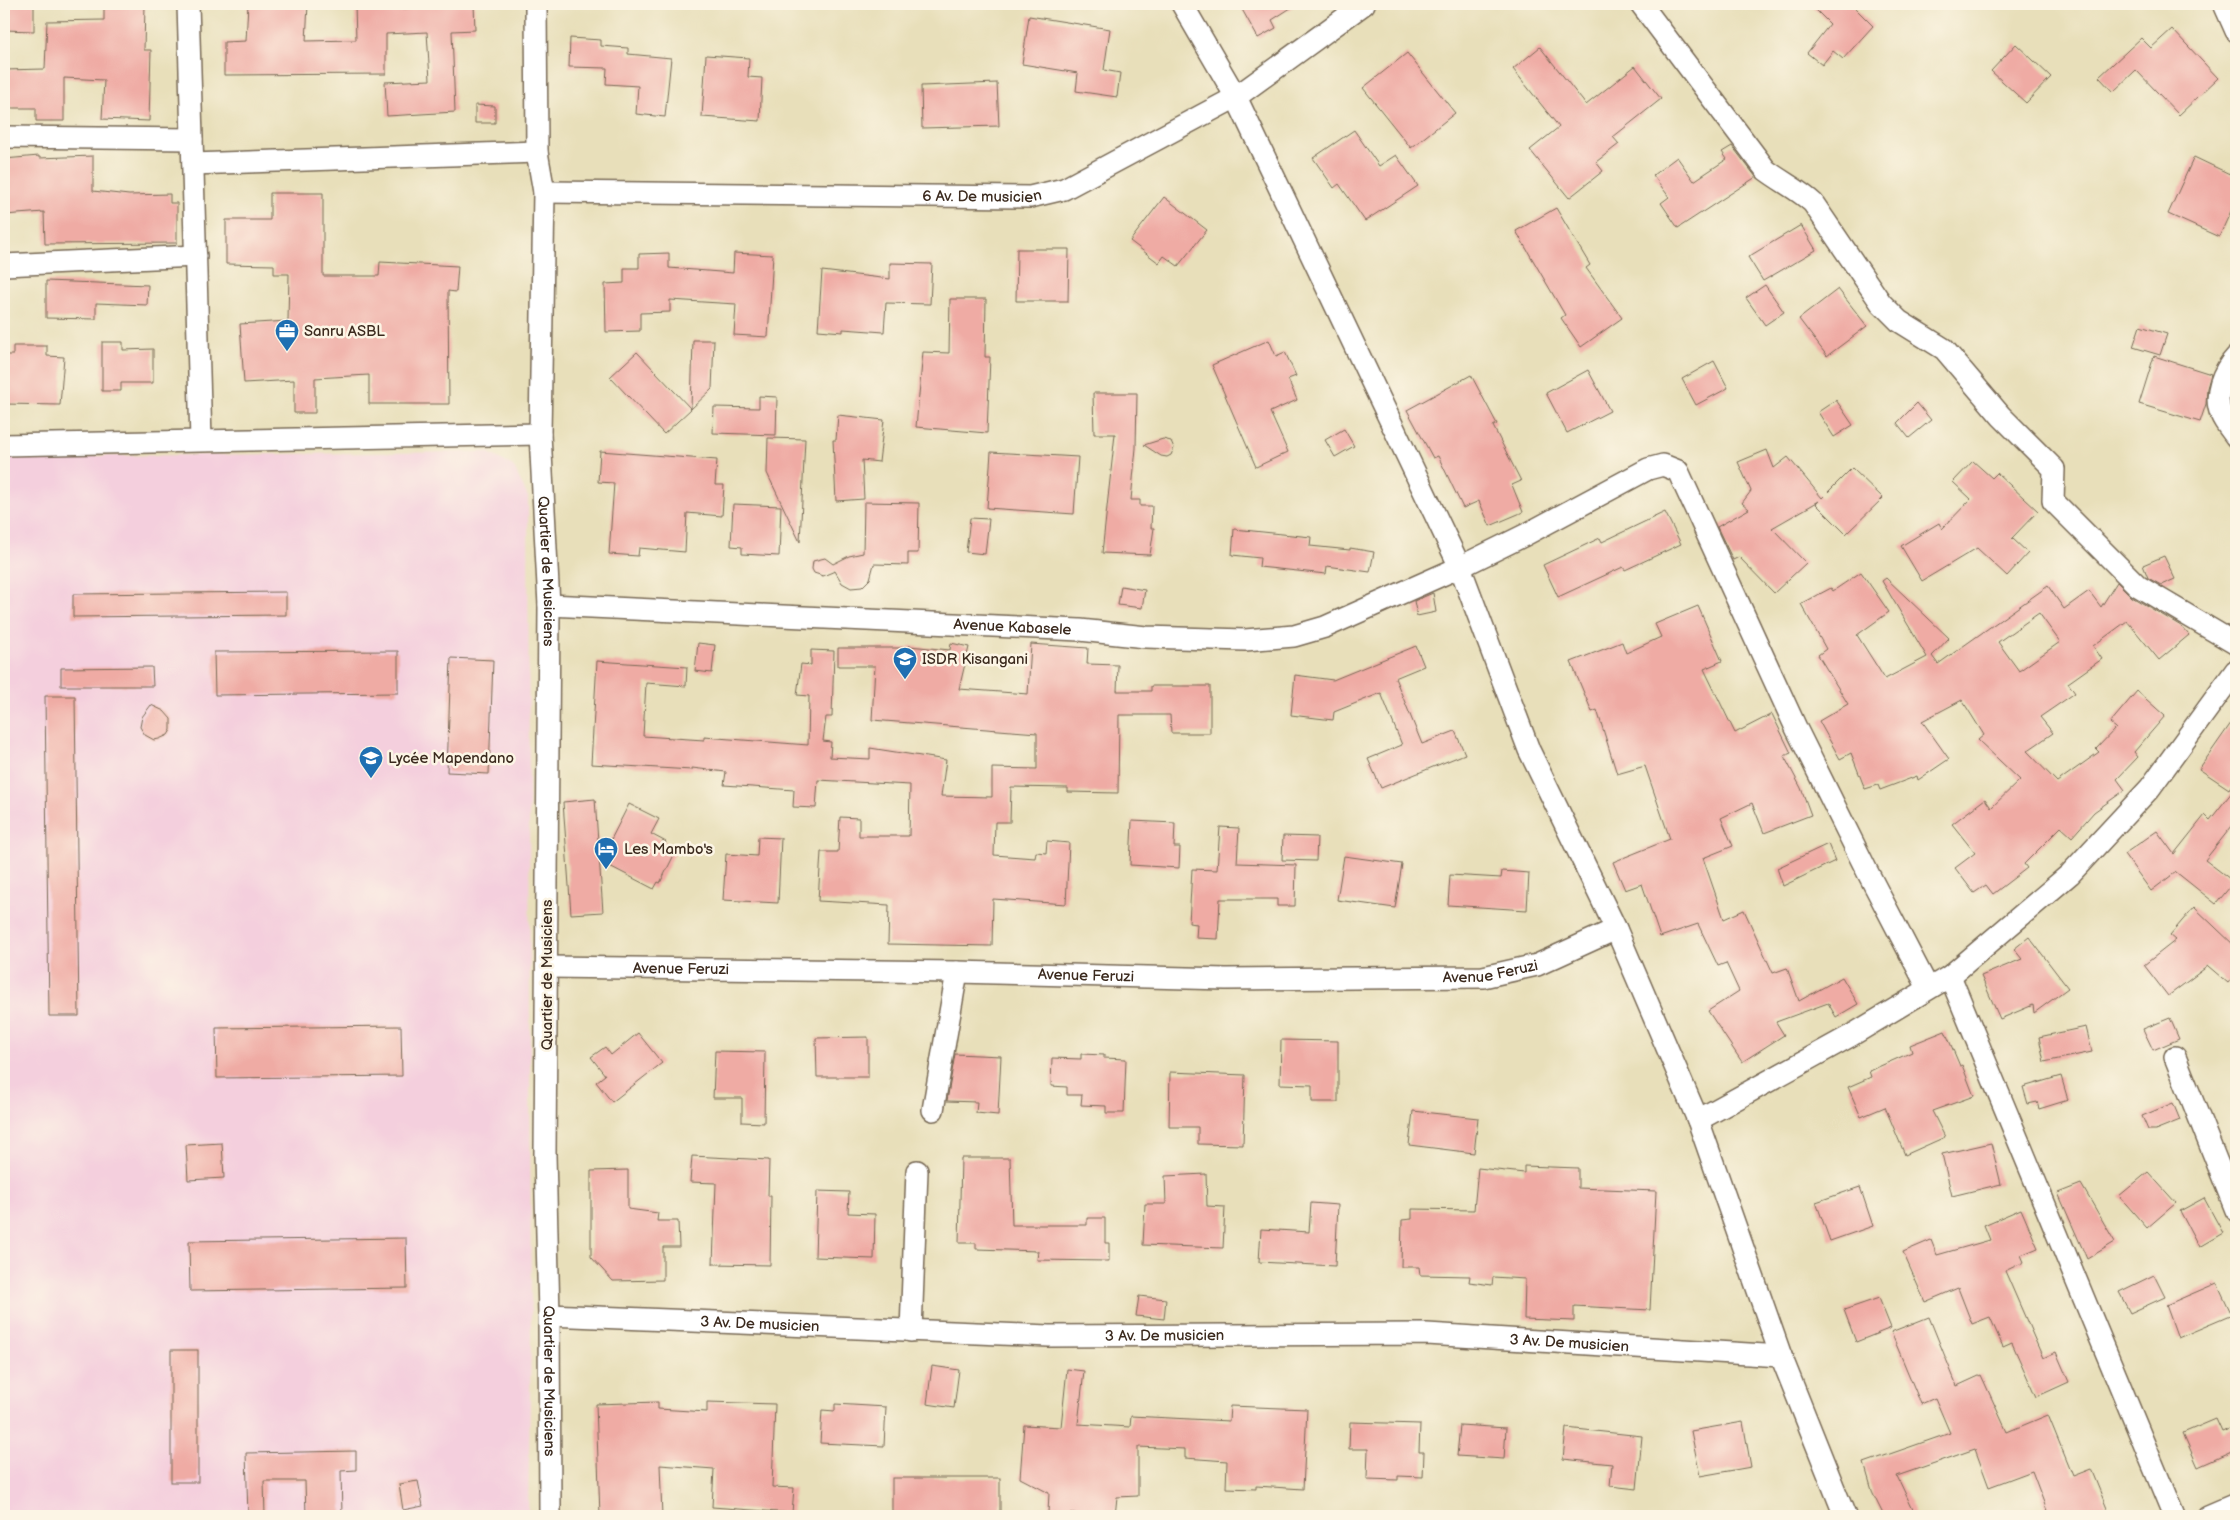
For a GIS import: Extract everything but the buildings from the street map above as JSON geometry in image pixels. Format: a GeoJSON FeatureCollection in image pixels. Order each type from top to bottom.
{"type":"FeatureCollection","features":[{"type":"Feature","properties":{"kind":"street"},"geometry":{"type":"LineString","coordinates":[[188,4],[202,440]]}},
{"type":"Feature","properties":{"kind":"street","name":"Quartier de Musiciens"},"geometry":{"type":"LineString","coordinates":[[536,4],[537,152],[544,192],[540,434],[549,605],[546,1155],[550,1315],[550,1516]]}},
{"type":"Feature","properties":{"kind":"street"},"geometry":{"type":"LineString","coordinates":[[1182,4],[1236,97],[1460,567],[1529,750],[1616,929],[1698,1120],[1780,1356],[1845,1516]]}},
{"type":"Feature","properties":{"kind":"street","name":"6 Av. De musicien"},"geometry":{"type":"LineString","coordinates":[[544,192],[1030,197],[1064,189],[1236,97],[1364,4]]}},
{"type":"Feature","properties":{"kind":"street"},"geometry":{"type":"LineString","coordinates":[[1641,4],[1766,170],[1800,191],[1813,203],[1881,303],[1899,321],[1944,349],[2001,416],[2054,469],[2053,501],[2138,586],[2236,644]]}},
{"type":"Feature","properties":{"kind":"street"},"geometry":{"type":"LineString","coordinates":[[2224,4],[2236,31]]}},
{"type":"Feature","properties":{"kind":"street"},"geometry":{"type":"LineString","coordinates":[[4,137],[192,139]]}},
{"type":"Feature","properties":{"kind":"street"},"geometry":{"type":"LineString","coordinates":[[193,164],[537,152]]}},
{"type":"Feature","properties":{"kind":"street"},"geometry":{"type":"LineString","coordinates":[[4,265],[196,256]]}},
{"type":"Feature","properties":{"kind":"street"},"geometry":{"type":"LineString","coordinates":[[2236,357],[2224,373],[2218,392],[2220,414],[2236,436]]}},
{"type":"Feature","properties":{"kind":"street"},"geometry":{"type":"LineString","coordinates":[[4,445],[540,434]]}},
{"type":"Feature","properties":{"kind":"street","name":"Avenue Kabasele"},"geometry":{"type":"LineString","coordinates":[[549,605],[1080,630],[1146,637],[1245,640],[1294,636],[1325,627],[1460,567],[1525,535],[1648,469],[1663,465],[1678,471],[1796,730],[1928,988]]}},
{"type":"Feature","properties":{"kind":"street"},"geometry":{"type":"LineString","coordinates":[[1698,1120],[1852,1034],[1950,976],[2070,874],[2150,788],[2236,670]]}},
{"type":"Feature","properties":{"kind":"street","name":"Avenue Feruzi"},"geometry":{"type":"LineString","coordinates":[[547,967],[957,972],[1226,978],[1483,977],[1537,966],[1616,929]]}},
{"type":"Feature","properties":{"kind":"street"},"geometry":{"type":"LineString","coordinates":[[933,1110],[957,972]]}},
{"type":"Feature","properties":{"kind":"street"},"geometry":{"type":"LineString","coordinates":[[1950,976],[2174,1516]]}},
{"type":"Feature","properties":{"kind":"street"},"geometry":{"type":"LineString","coordinates":[[2175,1057],[2236,1210]]}},
{"type":"Feature","properties":{"kind":"street"},"geometry":{"type":"LineString","coordinates":[[911,1331],[918,1171]]}},
{"type":"Feature","properties":{"kind":"street","name":"3 Av. De musicien"},"geometry":{"type":"LineString","coordinates":[[550,1315],[1049,1336],[1427,1334],[1780,1356]]}},
{"type":"Feature","properties":{"kind":"street"},"geometry":{"type":"LineString","coordinates":[[2208,1516],[2236,1504]]}},
{"type":"Feature","properties":{"kind":"shaded area"},"geometry":{"type":"Polygon","coordinates":[[[487,452],[513,466],[528,497],[531,1337],[528,1516],[4,1516],[4,457],[487,452]]]}},
{"type":"Feature","properties":{"kind":"place","name":"Sanru ASBL"},"geometry":{"type":"Point","coordinates":[287,352]}},
{"type":"Feature","properties":{"kind":"place","name":"ISDR Kisangani"},"geometry":{"type":"Point","coordinates":[905,680]}},
{"type":"Feature","properties":{"kind":"place","name":"Lycée Mapendano"},"geometry":{"type":"Point","coordinates":[371,779]}},
{"type":"Feature","properties":{"kind":"place","name":"Les Mambo's"},"geometry":{"type":"Point","coordinates":[606,870]}}]}
